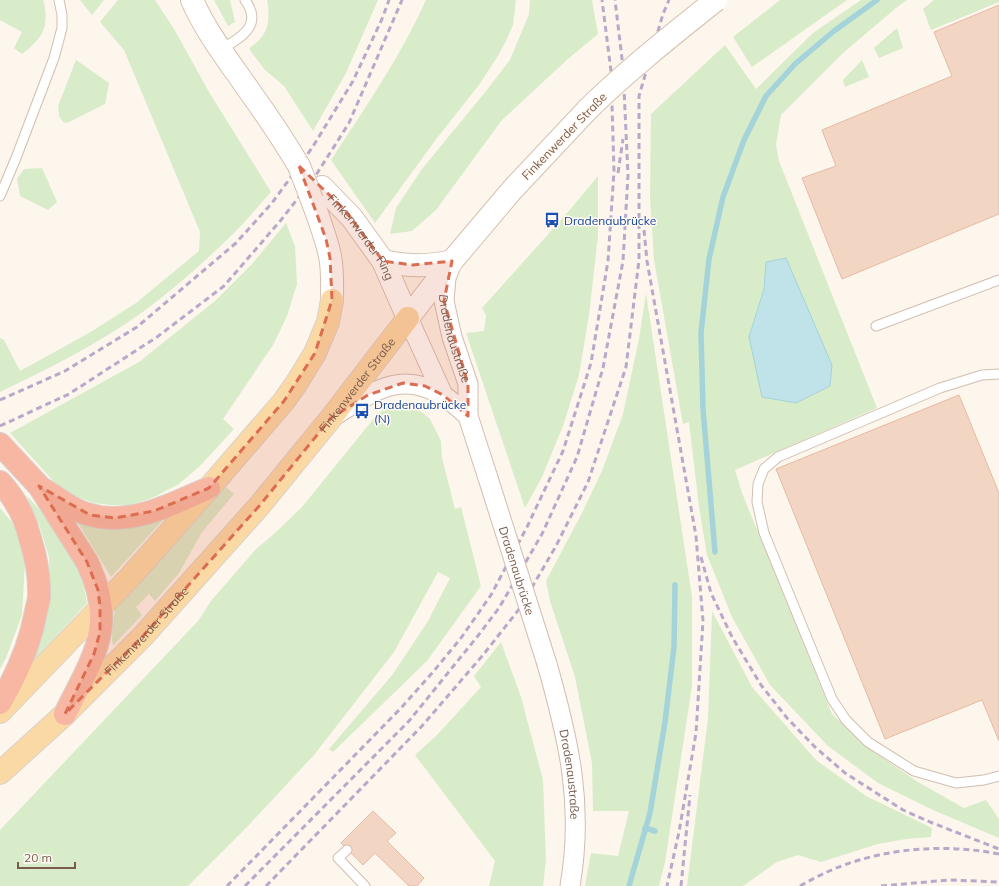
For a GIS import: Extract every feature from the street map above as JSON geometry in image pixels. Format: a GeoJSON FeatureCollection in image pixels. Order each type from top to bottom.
{"type":"FeatureCollection","features":[{"type":"Feature","properties":{"kind":"highway"},"geometry":{"type":"LineString","coordinates":[[0,444],[39,486],[87,562],[94,576],[98,590],[100,632],[94,654],[65,714]]}},
{"type":"Feature","properties":{"kind":"highway"},"geometry":{"type":"LineString","coordinates":[[0,703],[25,653],[33,627],[39,599],[35,552],[27,525],[16,503],[3,485]]}},
{"type":"Feature","properties":{"kind":"highway"},"geometry":{"type":"LineString","coordinates":[[39,486],[73,508],[90,515],[114,518],[154,512],[209,488]]}},
{"type":"Feature","properties":{"kind":"main road","name":"Finkenwerder Straße"},"geometry":{"type":"LineString","coordinates":[[0,773],[65,714],[112,668],[260,505],[330,418],[452,261],[512,190],[588,109],[658,46],[716,0]]}},
{"type":"Feature","properties":{"kind":"main road"},"geometry":{"type":"LineString","coordinates":[[191,4],[220,50]]}},
{"type":"Feature","properties":{"kind":"main road","name":"Finkenwerder Ring"},"geometry":{"type":"LineString","coordinates":[[220,50],[284,140],[317,194],[352,218],[382,261],[408,318]]}},
{"type":"Feature","properties":{"kind":"main road"},"geometry":{"type":"LineString","coordinates":[[0,712],[130,576],[209,488],[284,401],[300,379],[322,339],[328,322],[332,300],[330,258],[317,194]]}},
{"type":"Feature","properties":{"kind":"main road"},"geometry":{"type":"LineString","coordinates":[[382,261],[413,265],[441,264],[452,261]]}},
{"type":"Feature","properties":{"kind":"street","name":"Dradenaustraße"},"geometry":{"type":"LineString","coordinates":[[452,261],[446,278],[444,301],[452,337],[468,384],[468,416],[488,478]]}},
{"type":"Feature","properties":{"kind":"street"},"geometry":{"type":"LineString","coordinates":[[408,318],[443,395]]}},
{"type":"Feature","properties":{"kind":"street"},"geometry":{"type":"LineString","coordinates":[[330,418],[368,395],[396,384],[424,386],[443,395],[468,416]]}},
{"type":"Feature","properties":{"kind":"street","name":"Dradenaubrücke"},"geometry":{"type":"LineString","coordinates":[[488,478],[547,664]]}},
{"type":"Feature","properties":{"kind":"street","name":"Dradenaustraße"},"geometry":{"type":"LineString","coordinates":[[547,664],[564,724],[573,775],[576,822],[570,886]]}},
{"type":"Feature","properties":{"kind":"lane"},"geometry":{"type":"LineString","coordinates":[[0,196],[54,58],[62,28],[62,15],[59,0]]}},
{"type":"Feature","properties":{"kind":"lane"},"geometry":{"type":"LineString","coordinates":[[220,50],[241,37],[249,28],[253,19],[251,10],[245,0]]}},
{"type":"Feature","properties":{"kind":"lane"},"geometry":{"type":"LineString","coordinates":[[876,326],[999,280]]}},
{"type":"Feature","properties":{"kind":"lane"},"geometry":{"type":"LineString","coordinates":[[999,374],[982,375],[940,388],[778,457],[764,469],[758,484],[757,502],[764,533],[832,699],[846,720],[868,742],[914,771],[956,783],[984,780],[999,776]]}},
{"type":"Feature","properties":{"kind":"lane"},"geometry":{"type":"LineString","coordinates":[[347,850],[338,858],[365,886]]}},
{"type":"Feature","properties":{"kind":"highlighted area"},"geometry":{"type":"Polygon","coordinates":[[[299,166],[345,210],[383,261],[413,265],[452,261],[444,301],[468,384],[468,416],[443,395],[425,386],[403,383],[368,395],[331,418],[260,505],[143,636],[65,714],[94,654],[100,632],[100,607],[98,590],[87,562],[39,486],[90,515],[115,518],[154,511],[209,488],[284,401],[315,353],[332,300],[330,258],[326,239],[299,166]]]}},
{"type":"Feature","properties":{"kind":"green space"},"geometry":{"type":"Polygon","coordinates":[[[0,0],[43,0],[44,2],[46,19],[43,32],[35,43],[22,54],[14,48],[22,32],[0,20],[0,0]]]}},
{"type":"Feature","properties":{"kind":"green space"},"geometry":{"type":"Polygon","coordinates":[[[80,0],[104,0],[92,15],[80,0]]]}},
{"type":"Feature","properties":{"kind":"green space"},"geometry":{"type":"Polygon","coordinates":[[[118,0],[155,0],[174,29],[209,92],[271,192],[242,225],[210,256],[176,286],[140,314],[89,346],[0,392],[0,338],[4,340],[20,371],[89,333],[136,303],[199,251],[200,232],[124,50],[100,22],[118,0]]]}},
{"type":"Feature","properties":{"kind":"green space"},"geometry":{"type":"Polygon","coordinates":[[[214,0],[230,0],[235,22],[228,26],[214,0]]]}},
{"type":"Feature","properties":{"kind":"green space"},"geometry":{"type":"Polygon","coordinates":[[[267,0],[378,0],[346,73],[313,131],[284,86],[265,70],[249,49],[260,39],[267,27],[267,0]]]}},
{"type":"Feature","properties":{"kind":"green space"},"geometry":{"type":"Polygon","coordinates":[[[426,0],[516,0],[513,25],[499,54],[479,85],[437,138],[375,223],[331,160],[394,62],[426,0]]]}},
{"type":"Feature","properties":{"kind":"green space"},"geometry":{"type":"Polygon","coordinates":[[[530,0],[592,0],[598,34],[569,58],[502,120],[436,210],[412,231],[390,234],[396,208],[422,169],[510,60],[529,14],[530,0]]]}},
{"type":"Feature","properties":{"kind":"green space"},"geometry":{"type":"Polygon","coordinates":[[[780,0],[847,0],[752,67],[733,37],[780,0]]]}},
{"type":"Feature","properties":{"kind":"green space"},"geometry":{"type":"Polygon","coordinates":[[[861,0],[907,0],[843,53],[781,115],[776,145],[779,161],[877,408],[735,470],[742,493],[832,714],[871,750],[918,782],[964,808],[986,800],[999,819],[999,838],[933,810],[878,783],[828,746],[770,685],[732,617],[707,555],[699,507],[689,422],[683,424],[654,260],[650,198],[651,114],[725,45],[756,89],[813,33],[861,0]]]}},
{"type":"Feature","properties":{"kind":"green space"},"geometry":{"type":"Polygon","coordinates":[[[934,0],[999,0],[999,2],[931,30],[923,9],[934,0]]]}},
{"type":"Feature","properties":{"kind":"green space"},"geometry":{"type":"Polygon","coordinates":[[[897,28],[903,48],[879,58],[874,48],[897,28]]]}},
{"type":"Feature","properties":{"kind":"green space"},"geometry":{"type":"Polygon","coordinates":[[[76,60],[109,83],[105,104],[64,123],[59,116],[58,106],[76,60]]]}},
{"type":"Feature","properties":{"kind":"green space"},"geometry":{"type":"Polygon","coordinates":[[[862,60],[869,77],[845,87],[843,80],[862,60]]]}},
{"type":"Feature","properties":{"kind":"green space"},"geometry":{"type":"Polygon","coordinates":[[[42,168],[57,202],[48,210],[20,196],[17,179],[24,169],[42,168]]]}},
{"type":"Feature","properties":{"kind":"green space"},"geometry":{"type":"Polygon","coordinates":[[[598,176],[598,236],[589,315],[579,375],[563,426],[542,477],[525,508],[466,333],[484,331],[486,315],[482,308],[568,212],[598,176]]]}},
{"type":"Feature","properties":{"kind":"green space"},"geometry":{"type":"Polygon","coordinates":[[[286,223],[295,246],[297,284],[287,316],[273,345],[223,419],[234,429],[201,465],[179,484],[152,498],[130,505],[94,503],[73,495],[56,484],[10,433],[139,362],[215,301],[252,264],[286,223]]]}},
{"type":"Feature","properties":{"kind":"green space"},"geometry":{"type":"Polygon","coordinates":[[[646,293],[692,597],[692,686],[665,862],[659,886],[585,886],[591,853],[618,856],[629,811],[593,811],[592,763],[575,677],[550,601],[546,581],[582,513],[602,471],[623,414],[639,339],[646,293]]]}},
{"type":"Feature","properties":{"kind":"green space"},"geometry":{"type":"Polygon","coordinates":[[[395,405],[409,405],[423,413],[430,419],[441,441],[442,458],[455,509],[461,507],[481,586],[427,661],[333,752],[329,749],[393,674],[428,621],[450,578],[438,572],[394,652],[314,755],[247,827],[188,886],[0,886],[0,830],[198,621],[211,601],[256,549],[302,507],[375,417],[384,409],[395,405]]]}},
{"type":"Feature","properties":{"kind":"green space"},"geometry":{"type":"Polygon","coordinates":[[[226,487],[234,494],[202,532],[179,573],[155,601],[149,594],[136,607],[142,615],[113,646],[112,632],[115,608],[226,487]]]}},
{"type":"Feature","properties":{"kind":"green space"},"geometry":{"type":"Polygon","coordinates":[[[26,495],[39,509],[72,554],[83,584],[87,603],[32,662],[48,611],[50,588],[49,557],[39,524],[26,495]]]}},
{"type":"Feature","properties":{"kind":"green space"},"geometry":{"type":"Polygon","coordinates":[[[0,508],[14,525],[25,562],[22,615],[6,658],[0,669],[0,508]]]}},
{"type":"Feature","properties":{"kind":"green space"},"geometry":{"type":"Polygon","coordinates":[[[158,520],[162,521],[111,577],[78,523],[114,527],[158,520]]]}},
{"type":"Feature","properties":{"kind":"green space"},"geometry":{"type":"Polygon","coordinates":[[[712,611],[752,687],[816,760],[866,796],[932,828],[931,837],[906,839],[878,844],[821,862],[798,855],[777,862],[743,886],[687,886],[708,718],[712,611]]]}},
{"type":"Feature","properties":{"kind":"green space"},"geometry":{"type":"Polygon","coordinates":[[[501,642],[521,697],[543,780],[546,860],[543,886],[489,886],[495,861],[415,755],[437,735],[481,687],[474,676],[501,642]]]}},
{"type":"Feature","properties":{"kind":"water"},"geometry":{"type":"Polygon","coordinates":[[[786,258],[832,365],[830,386],[796,403],[762,397],[749,337],[764,289],[766,262],[786,258]]]}},
{"type":"Feature","properties":{"kind":"building"},"geometry":{"type":"Polygon","coordinates":[[[999,5],[999,214],[842,279],[802,178],[836,166],[822,130],[952,76],[934,32],[999,5]]]}},
{"type":"Feature","properties":{"kind":"building"},"geometry":{"type":"Polygon","coordinates":[[[959,395],[999,493],[999,741],[982,700],[885,739],[776,469],[959,395]]]}},
{"type":"Feature","properties":{"kind":"building"},"geometry":{"type":"Polygon","coordinates":[[[373,811],[396,833],[387,841],[424,878],[417,886],[409,886],[375,853],[363,865],[341,843],[373,811]]]}},
{"type":"Feature","properties":{"kind":"waterway"},"geometry":{"type":"LineString","coordinates":[[715,552],[703,409],[701,333],[709,259],[723,197],[744,140],[766,96],[795,64],[834,31],[877,0]]}},
{"type":"Feature","properties":{"kind":"waterway"},"geometry":{"type":"LineString","coordinates":[[629,886],[650,813],[665,722],[674,647],[675,585]]}},
{"type":"Feature","properties":{"kind":"waterway"},"geometry":{"type":"LineString","coordinates":[[645,828],[655,831]]}},
{"type":"Feature","properties":{"kind":"railway"},"geometry":{"type":"LineString","coordinates":[[0,400],[65,371],[137,327],[236,243],[272,203],[312,148],[353,81],[382,19],[389,0]]}},
{"type":"Feature","properties":{"kind":"railway"},"geometry":{"type":"LineString","coordinates":[[0,426],[69,394],[157,337],[224,286],[281,220],[316,175],[349,123],[402,0]]}},
{"type":"Feature","properties":{"kind":"railway"},"geometry":{"type":"LineString","coordinates":[[227,886],[401,708],[461,638],[491,595],[527,527],[563,451],[591,363],[608,261],[614,171],[611,71],[602,0]]}},
{"type":"Feature","properties":{"kind":"railway"},"geometry":{"type":"LineString","coordinates":[[245,886],[409,721],[477,637],[499,608],[542,534],[577,457],[603,368],[623,261],[628,175],[623,67],[615,0]]}},
{"type":"Feature","properties":{"kind":"railway"},"geometry":{"type":"LineString","coordinates":[[266,886],[422,726],[483,655],[520,608],[556,546],[588,482],[626,367],[639,260],[639,96],[663,14],[669,0]]}},
{"type":"Feature","properties":{"kind":"railway"},"geometry":{"type":"LineString","coordinates":[[618,173],[623,139]]}},
{"type":"Feature","properties":{"kind":"railway"},"geometry":{"type":"LineString","coordinates":[[644,230],[647,261],[696,536],[703,621],[696,733],[679,832],[667,886]]}},
{"type":"Feature","properties":{"kind":"railway"},"geometry":{"type":"LineString","coordinates":[[701,557],[711,593],[732,637],[761,685],[787,718],[815,747],[845,773],[903,810],[999,849]]}},
{"type":"Feature","properties":{"kind":"railway"},"geometry":{"type":"LineString","coordinates":[[681,886],[690,795]]}},
{"type":"Feature","properties":{"kind":"railway"},"geometry":{"type":"LineString","coordinates":[[800,886],[847,864],[890,853],[912,850],[956,849],[999,854]]}},
{"type":"Feature","properties":{"kind":"railway"},"geometry":{"type":"LineString","coordinates":[[881,886],[949,880],[999,882]]}},
{"type":"Feature","properties":{"kind":"place","name":"Dradenaubrücke"},"geometry":{"type":"Point","coordinates":[552,220]}},
{"type":"Feature","properties":{"kind":"place","name":"Dradenaubrücke (N)"},"geometry":{"type":"Point","coordinates":[362,411]}}]}
